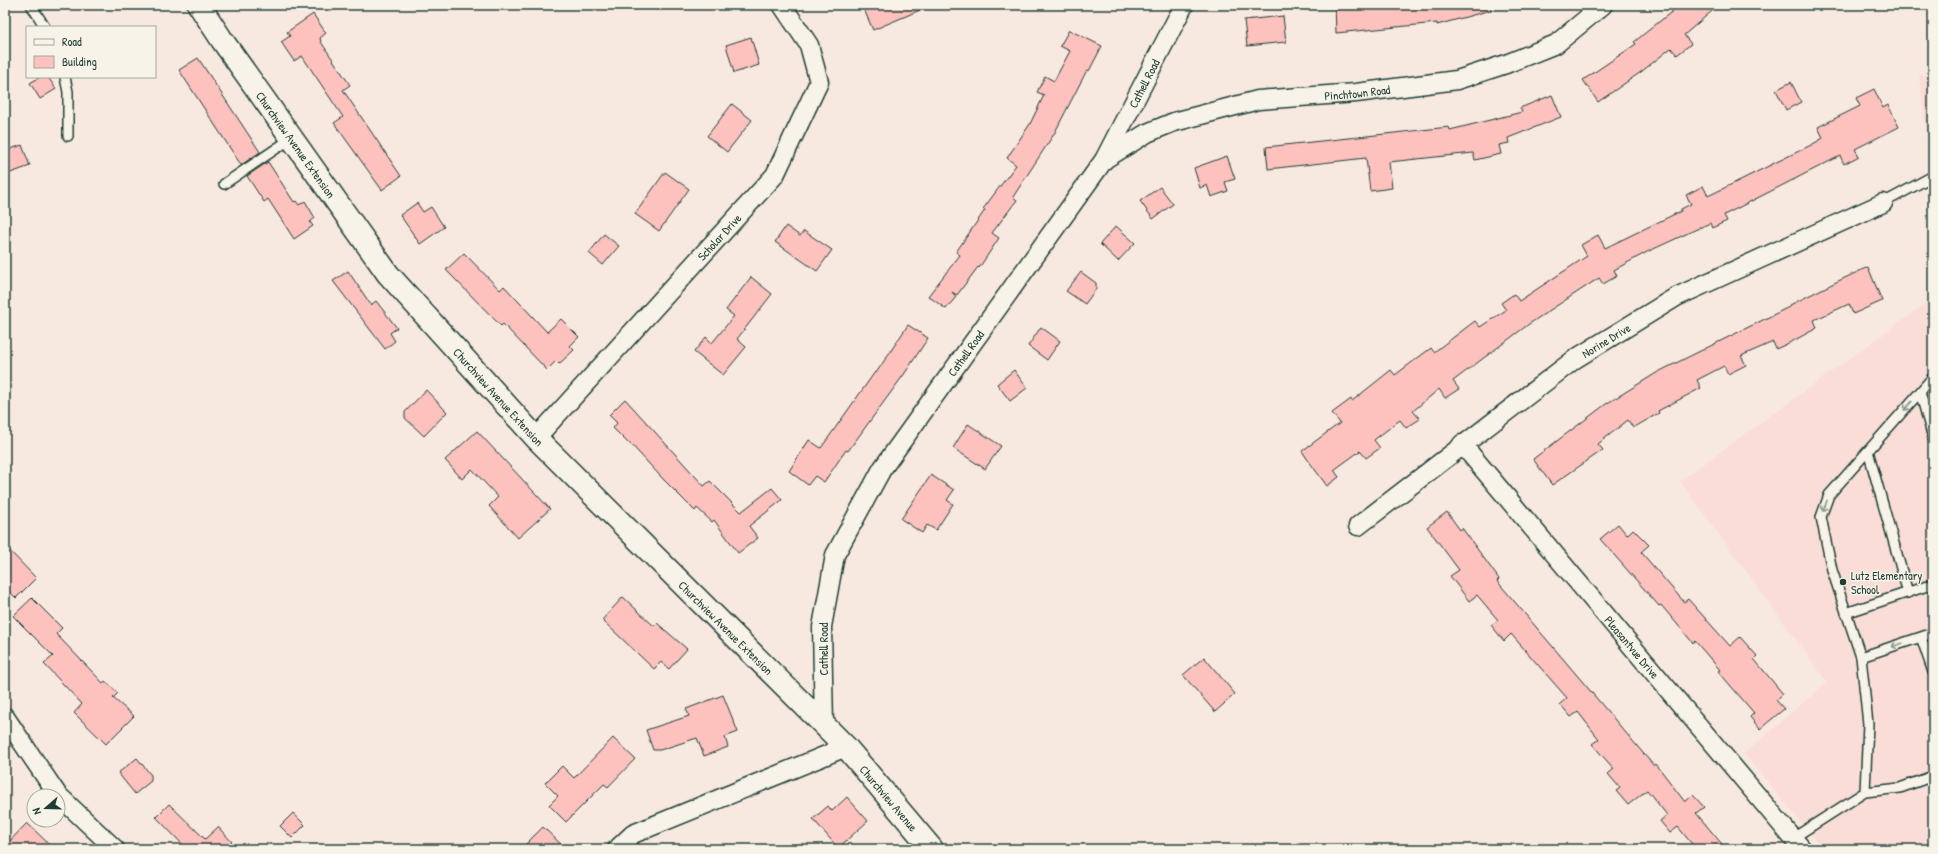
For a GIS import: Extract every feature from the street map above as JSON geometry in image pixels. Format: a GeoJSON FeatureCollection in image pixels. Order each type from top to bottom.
{"type":"FeatureCollection","features":[{"type":"Feature","properties":{"kind":"street","name":"Churchview Avenue Extension"},"geometry":{"type":"LineString","coordinates":[[199,5],[388,274],[536,438],[846,747]]}},
{"type":"Feature","properties":{"kind":"street","name":"Scholar Drive"},"geometry":{"type":"LineString","coordinates":[[536,438],[775,175],[819,82],[809,45],[782,5]]}},
{"type":"Feature","properties":{"kind":"street","name":"Cathell Road"},"geometry":{"type":"LineString","coordinates":[[824,726],[822,627],[835,555],[882,469],[1104,160],[1184,5]]}},
{"type":"Feature","properties":{"kind":"street","name":"Pinchtown Road"},"geometry":{"type":"LineString","coordinates":[[1104,160],[1147,133],[1167,125],[1258,100],[1356,93],[1457,80],[1506,64],[1556,44],[1603,5]]}},
{"type":"Feature","properties":{"kind":"street","name":"Norine Drive"},"geometry":{"type":"LineString","coordinates":[[1358,526],[1462,444],[1575,359],[1676,297],[1882,203]]}},
{"type":"Feature","properties":{"kind":"street","name":"Pleasantvue Drive"},"geometry":{"type":"LineString","coordinates":[[1462,444],[1798,844]]}},
{"type":"Feature","properties":{"kind":"street"},"geometry":{"type":"LineString","coordinates":[[5,717],[57,794],[115,849]]}},
{"type":"Feature","properties":{"kind":"street"},"geometry":{"type":"LineString","coordinates":[[617,849],[846,747]]}},
{"type":"Feature","properties":{"kind":"street","name":"Churchview Avenue"},"geometry":{"type":"LineString","coordinates":[[846,747],[932,849]]}},
{"type":"Feature","properties":{"kind":"lane"},"geometry":{"type":"LineString","coordinates":[[32,5],[44,26]]}},
{"type":"Feature","properties":{"kind":"lane"},"geometry":{"type":"LineString","coordinates":[[65,78],[68,92],[68,136]]}},
{"type":"Feature","properties":{"kind":"lane"},"geometry":{"type":"LineString","coordinates":[[224,184],[292,138]]}},
{"type":"Feature","properties":{"kind":"lane"},"geometry":{"type":"LineString","coordinates":[[1882,203],[1933,176]]}},
{"type":"Feature","properties":{"kind":"lane"},"geometry":{"type":"LineString","coordinates":[[1865,792],[1868,724],[1861,657],[1832,570],[1821,517],[1829,495],[1933,377]]}},
{"type":"Feature","properties":{"kind":"lane"},"geometry":{"type":"LineString","coordinates":[[1920,392],[1933,438]]}},
{"type":"Feature","properties":{"kind":"lane"},"geometry":{"type":"LineString","coordinates":[[1868,451],[1908,593]]}},
{"type":"Feature","properties":{"kind":"lane"},"geometry":{"type":"LineString","coordinates":[[1846,613],[1933,584]]}},
{"type":"Feature","properties":{"kind":"lane"},"geometry":{"type":"LineString","coordinates":[[1861,657],[1933,633]]}},
{"type":"Feature","properties":{"kind":"lane"},"geometry":{"type":"LineString","coordinates":[[1921,637],[1933,672]]}},
{"type":"Feature","properties":{"kind":"lane"},"geometry":{"type":"LineString","coordinates":[[1798,844],[1865,792],[1900,788],[1933,776]]}},
{"type":"Feature","properties":{"kind":"shaded area"},"geometry":{"type":"Polygon","coordinates":[[[1919,75],[1933,75],[1933,184],[1919,75]]]}},
{"type":"Feature","properties":{"kind":"shaded area","name":"Lutz Elementary School"},"geometry":{"type":"Polygon","coordinates":[[[1933,298],[1933,849],[1823,849],[1744,754],[1827,682],[1680,481],[1933,298]]]}},
{"type":"Feature","properties":{"kind":"building"},"geometry":{"type":"Polygon","coordinates":[[[862,5],[932,5],[873,30],[862,5]]]}},
{"type":"Feature","properties":{"kind":"building"},"geometry":{"type":"Polygon","coordinates":[[[1335,5],[1491,5],[1491,10],[1437,25],[1437,23],[1336,33],[1335,5]]]}},
{"type":"Feature","properties":{"kind":"building"},"geometry":{"type":"Polygon","coordinates":[[[1680,5],[1719,5],[1684,35],[1691,44],[1677,55],[1671,48],[1641,72],[1598,102],[1583,80],[1636,44],[1634,42],[1680,5]]]}},
{"type":"Feature","properties":{"kind":"building"},"geometry":{"type":"Polygon","coordinates":[[[313,14],[326,33],[320,38],[321,42],[350,85],[343,90],[401,176],[382,190],[334,123],[343,117],[302,56],[294,61],[281,42],[290,36],[287,32],[313,14]]]}},
{"type":"Feature","properties":{"kind":"building"},"geometry":{"type":"Polygon","coordinates":[[[1283,16],[1286,42],[1247,46],[1244,20],[1283,16]]]}},
{"type":"Feature","properties":{"kind":"building"},"geometry":{"type":"Polygon","coordinates":[[[1069,30],[1102,46],[1089,71],[1087,70],[1054,134],[1013,197],[1017,200],[992,233],[999,238],[979,268],[978,267],[957,295],[952,292],[956,297],[946,309],[928,296],[960,255],[956,252],[985,210],[983,209],[1016,165],[1007,158],[1030,124],[1044,95],[1037,92],[1045,76],[1054,81],[1070,51],[1060,46],[1069,30]]]}},
{"type":"Feature","properties":{"kind":"building"},"geometry":{"type":"Polygon","coordinates":[[[751,37],[759,65],[734,73],[726,45],[751,37]]]}},
{"type":"Feature","properties":{"kind":"building"},"geometry":{"type":"Polygon","coordinates":[[[198,58],[260,152],[241,165],[179,70],[198,58]]]}},
{"type":"Feature","properties":{"kind":"building"},"geometry":{"type":"Polygon","coordinates":[[[38,78],[49,78],[56,89],[40,99],[30,83],[38,78]]]}},
{"type":"Feature","properties":{"kind":"building"},"geometry":{"type":"Polygon","coordinates":[[[1791,82],[1801,102],[1786,110],[1776,90],[1791,82]]]}},
{"type":"Feature","properties":{"kind":"building"},"geometry":{"type":"Polygon","coordinates":[[[1874,89],[1883,108],[1888,105],[1899,127],[1855,149],[1859,156],[1844,164],[1840,156],[1724,215],[1727,221],[1712,228],[1710,223],[1647,252],[1614,270],[1617,276],[1603,284],[1599,278],[1529,324],[1453,381],[1459,389],[1445,398],[1439,389],[1413,411],[1420,419],[1406,428],[1400,420],[1374,440],[1380,448],[1366,458],[1360,451],[1334,470],[1339,477],[1327,486],[1302,451],[1340,423],[1332,413],[1351,399],[1352,401],[1391,370],[1395,375],[1431,348],[1434,352],[1475,321],[1480,327],[1506,310],[1501,303],[1514,294],[1519,301],[1587,256],[1581,245],[1598,235],[1605,248],[1681,211],[1681,209],[1691,204],[1686,195],[1703,186],[1708,196],[1813,144],[1823,138],[1818,127],[1860,106],[1856,98],[1874,89]]]}},
{"type":"Feature","properties":{"kind":"building"},"geometry":{"type":"Polygon","coordinates":[[[1552,95],[1561,117],[1508,138],[1509,143],[1499,145],[1501,154],[1475,160],[1473,153],[1389,162],[1392,188],[1370,191],[1366,158],[1268,169],[1266,147],[1449,127],[1450,130],[1522,112],[1520,108],[1552,95]]]}},
{"type":"Feature","properties":{"kind":"building"},"geometry":{"type":"Polygon","coordinates":[[[732,104],[752,120],[727,152],[707,136],[732,104]]]}},
{"type":"Feature","properties":{"kind":"building"},"geometry":{"type":"Polygon","coordinates":[[[22,145],[30,166],[5,175],[5,151],[22,145]]]}},
{"type":"Feature","properties":{"kind":"building"},"geometry":{"type":"Polygon","coordinates":[[[1227,156],[1235,179],[1225,182],[1228,191],[1211,197],[1207,185],[1200,188],[1194,168],[1227,156]]]}},
{"type":"Feature","properties":{"kind":"building"},"geometry":{"type":"Polygon","coordinates":[[[268,162],[294,202],[296,201],[299,205],[305,201],[315,218],[310,222],[313,226],[294,239],[268,199],[264,202],[247,176],[268,162]]]}},
{"type":"Feature","properties":{"kind":"building"},"geometry":{"type":"Polygon","coordinates":[[[665,172],[689,189],[659,231],[635,214],[665,172]]]}},
{"type":"Feature","properties":{"kind":"building"},"geometry":{"type":"Polygon","coordinates":[[[1160,187],[1173,204],[1153,219],[1140,201],[1160,187]]]}},
{"type":"Feature","properties":{"kind":"building"},"geometry":{"type":"Polygon","coordinates":[[[417,203],[423,212],[431,207],[444,227],[420,244],[400,215],[417,203]]]}},
{"type":"Feature","properties":{"kind":"building"},"geometry":{"type":"Polygon","coordinates":[[[786,226],[800,236],[804,231],[832,250],[817,271],[775,242],[786,226]]]}},
{"type":"Feature","properties":{"kind":"building"},"geometry":{"type":"Polygon","coordinates":[[[1116,226],[1135,243],[1118,261],[1100,244],[1116,226]]]}},
{"type":"Feature","properties":{"kind":"building"},"geometry":{"type":"Polygon","coordinates":[[[604,234],[619,246],[603,265],[589,253],[604,234]]]}},
{"type":"Feature","properties":{"kind":"building"},"geometry":{"type":"Polygon","coordinates":[[[464,253],[500,290],[504,286],[547,332],[561,319],[579,337],[570,346],[574,350],[559,364],[556,361],[547,370],[503,324],[501,326],[446,270],[464,253]]]}},
{"type":"Feature","properties":{"kind":"building"},"geometry":{"type":"Polygon","coordinates":[[[1868,267],[1882,301],[1853,314],[1849,304],[1814,320],[1817,328],[1793,341],[1776,349],[1773,342],[1741,356],[1746,365],[1728,374],[1724,366],[1697,380],[1701,388],[1658,411],[1659,413],[1633,428],[1628,420],[1598,444],[1603,450],[1552,485],[1533,459],[1606,404],[1658,372],[1868,267]]]}},
{"type":"Feature","properties":{"kind":"building"},"geometry":{"type":"Polygon","coordinates":[[[348,271],[371,305],[376,301],[397,328],[390,333],[395,341],[385,349],[333,281],[348,271]]]}},
{"type":"Feature","properties":{"kind":"building"},"geometry":{"type":"Polygon","coordinates":[[[1081,272],[1096,283],[1096,289],[1085,304],[1066,291],[1081,272]]]}},
{"type":"Feature","properties":{"kind":"building"},"geometry":{"type":"Polygon","coordinates":[[[751,277],[772,294],[737,339],[746,347],[723,375],[694,352],[706,337],[712,343],[734,316],[726,310],[751,277]]]}},
{"type":"Feature","properties":{"kind":"building"},"geometry":{"type":"Polygon","coordinates":[[[908,325],[928,338],[905,373],[848,451],[846,450],[824,482],[815,476],[808,485],[789,471],[809,440],[821,448],[875,372],[876,373],[908,325]]]}},
{"type":"Feature","properties":{"kind":"building"},"geometry":{"type":"Polygon","coordinates":[[[1041,327],[1060,341],[1047,360],[1028,346],[1041,327]]]}},
{"type":"Feature","properties":{"kind":"building"},"geometry":{"type":"Polygon","coordinates":[[[1014,370],[1027,388],[1010,401],[997,384],[1014,370]]]}},
{"type":"Feature","properties":{"kind":"building"},"geometry":{"type":"Polygon","coordinates":[[[426,390],[447,412],[424,436],[405,418],[405,412],[426,390]]]}},
{"type":"Feature","properties":{"kind":"building"},"geometry":{"type":"Polygon","coordinates":[[[625,399],[704,486],[710,481],[741,512],[772,488],[782,500],[749,526],[758,538],[738,553],[714,520],[712,522],[697,508],[695,511],[629,442],[628,443],[613,428],[617,423],[609,415],[625,399]]]}},
{"type":"Feature","properties":{"kind":"building"},"geometry":{"type":"Polygon","coordinates":[[[968,424],[1001,446],[985,469],[953,448],[968,424]]]}},
{"type":"Feature","properties":{"kind":"building"},"geometry":{"type":"Polygon","coordinates":[[[477,431],[550,509],[518,538],[489,506],[498,497],[472,469],[462,479],[445,460],[477,431]]]}},
{"type":"Feature","properties":{"kind":"building"},"geometry":{"type":"Polygon","coordinates":[[[931,475],[954,490],[947,500],[953,504],[936,530],[927,525],[922,533],[901,519],[931,475]]]}},
{"type":"Feature","properties":{"kind":"building"},"geometry":{"type":"Polygon","coordinates":[[[1447,512],[1460,530],[1462,528],[1499,579],[1497,581],[1654,766],[1656,764],[1685,802],[1693,795],[1704,807],[1696,813],[1726,849],[1696,849],[1678,827],[1670,833],[1660,821],[1667,815],[1647,790],[1628,805],[1616,791],[1620,788],[1608,774],[1614,769],[1592,744],[1599,739],[1578,712],[1571,717],[1560,704],[1567,698],[1511,634],[1504,641],[1491,625],[1498,620],[1477,595],[1469,601],[1450,576],[1459,570],[1427,527],[1447,512]]]}},
{"type":"Feature","properties":{"kind":"building"},"geometry":{"type":"Polygon","coordinates":[[[1618,524],[1627,535],[1633,529],[1649,545],[1641,552],[1684,602],[1688,599],[1730,646],[1740,637],[1757,656],[1754,659],[1783,694],[1776,700],[1784,709],[1760,729],[1750,717],[1754,713],[1718,671],[1720,670],[1695,641],[1693,643],[1661,605],[1659,606],[1600,539],[1618,524]]]}},
{"type":"Feature","properties":{"kind":"building"},"geometry":{"type":"Polygon","coordinates":[[[5,546],[36,578],[16,598],[5,587],[5,546]]]}},
{"type":"Feature","properties":{"kind":"building"},"geometry":{"type":"Polygon","coordinates":[[[623,597],[654,626],[657,623],[687,649],[669,669],[661,662],[654,669],[602,620],[623,597]]]}},
{"type":"Feature","properties":{"kind":"building"},"geometry":{"type":"Polygon","coordinates":[[[32,598],[62,628],[56,634],[103,683],[105,681],[118,693],[113,698],[134,716],[106,744],[74,713],[82,704],[44,664],[53,656],[13,616],[32,598]]]}},
{"type":"Feature","properties":{"kind":"building"},"geometry":{"type":"Polygon","coordinates":[[[1204,657],[1235,694],[1215,712],[1183,675],[1204,657]]]}},
{"type":"Feature","properties":{"kind":"building"},"geometry":{"type":"Polygon","coordinates":[[[723,695],[738,732],[725,737],[728,747],[704,756],[697,738],[660,750],[653,750],[646,730],[689,716],[686,709],[723,695]]]}},
{"type":"Feature","properties":{"kind":"building"},"geometry":{"type":"Polygon","coordinates":[[[613,738],[635,759],[608,787],[604,784],[566,822],[549,805],[558,796],[545,783],[562,766],[574,778],[613,738]]]}},
{"type":"Feature","properties":{"kind":"building"},"geometry":{"type":"Polygon","coordinates":[[[137,758],[151,775],[151,781],[135,794],[118,773],[137,758]]]}},
{"type":"Feature","properties":{"kind":"building"},"geometry":{"type":"Polygon","coordinates":[[[847,797],[868,821],[838,848],[813,819],[828,806],[832,811],[847,797]]]}},
{"type":"Feature","properties":{"kind":"building"},"geometry":{"type":"Polygon","coordinates":[[[169,804],[205,839],[218,827],[232,842],[224,849],[187,849],[156,817],[169,804]]]}},
{"type":"Feature","properties":{"kind":"building"},"geometry":{"type":"Polygon","coordinates":[[[293,813],[305,825],[292,838],[280,826],[293,813]]]}},
{"type":"Feature","properties":{"kind":"building"},"geometry":{"type":"Polygon","coordinates":[[[26,824],[26,828],[32,828],[54,849],[5,849],[5,846],[26,824]]]}},
{"type":"Feature","properties":{"kind":"building"},"geometry":{"type":"Polygon","coordinates":[[[543,827],[566,849],[521,849],[543,827]]]}},
{"type":"Feature","properties":{"kind":"place","name":"Lutz Elementary School"},"geometry":{"type":"Point","coordinates":[1843,582]}}]}
